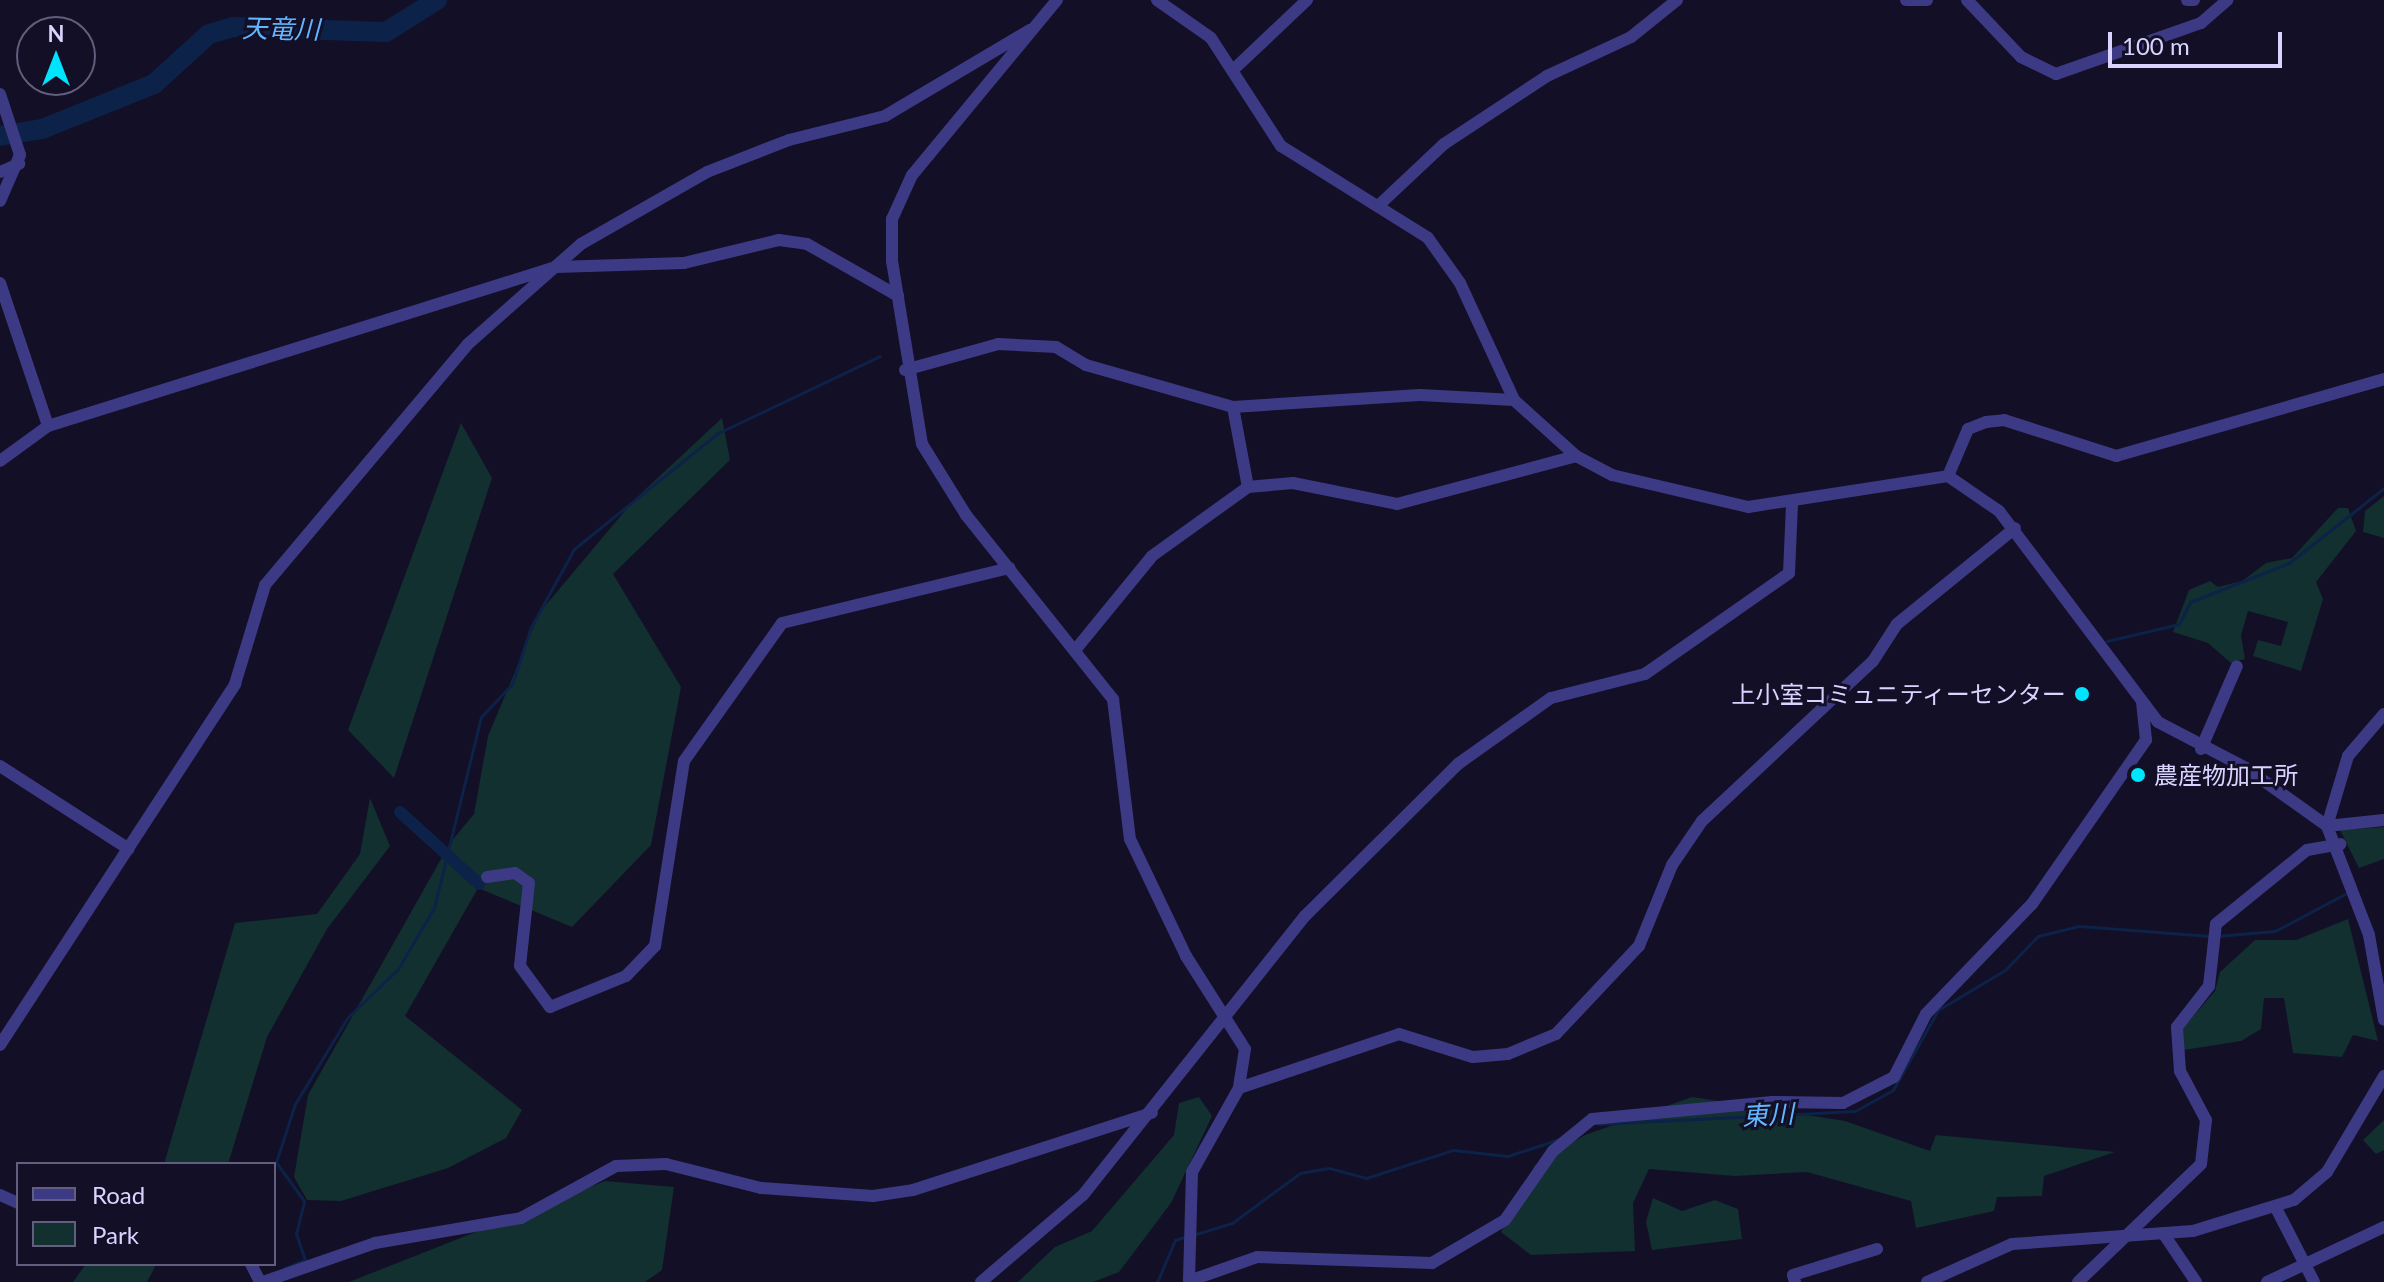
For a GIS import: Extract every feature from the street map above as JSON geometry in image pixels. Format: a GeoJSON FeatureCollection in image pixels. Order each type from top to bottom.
{"type":"FeatureCollection","features":[{"type":"Feature","properties":{"kind":"street"},"geometry":{"type":"LineString","coordinates":[[1057,0],[912,175],[892,219],[905,370],[922,444],[1009,568],[1113,699],[1121,725],[1122,813],[1130,839],[1186,956],[1245,1049],[1239,1088],[1192,1172],[1189,1281],[1257,1257],[1432,1263],[1505,1220],[1553,1151],[1592,1119],[1772,1102],[1843,1103],[1894,1077],[1926,1014],[2032,904],[2146,740],[2142,702]]}},
{"type":"Feature","properties":{"kind":"street"},"geometry":{"type":"LineString","coordinates":[[1157,0],[1211,38],[1281,146],[1378,206],[1440,253],[1514,400],[1576,456],[1612,475],[1748,507],[1792,504],[1948,476],[2015,528],[2142,702],[2171,733],[2246,768],[2327,826],[2340,844],[2369,935],[2384,1020]]}},
{"type":"Feature","properties":{"kind":"street"},"geometry":{"type":"LineString","coordinates":[[1233,70],[1307,0]]}},
{"type":"Feature","properties":{"kind":"street"},"geometry":{"type":"LineString","coordinates":[[1378,206],[1444,144],[1547,76],[1631,37],[1677,0]]}},
{"type":"Feature","properties":{"kind":"street"},"geometry":{"type":"LineString","coordinates":[[1906,0],[1927,0]]}},
{"type":"Feature","properties":{"kind":"street"},"geometry":{"type":"LineString","coordinates":[[1967,0],[2021,57],[2056,74],[2201,23],[2227,0]]}},
{"type":"Feature","properties":{"kind":"street"},"geometry":{"type":"LineString","coordinates":[[2187,0],[2194,0]]}},
{"type":"Feature","properties":{"kind":"street"},"geometry":{"type":"LineString","coordinates":[[0,1045],[235,684],[265,585],[468,344],[581,244],[707,172],[789,140],[885,116],[1030,30]]}},
{"type":"Feature","properties":{"kind":"street"},"geometry":{"type":"LineString","coordinates":[[0,94],[9,111],[19,148],[19,164],[0,201]]}},
{"type":"Feature","properties":{"kind":"street"},"geometry":{"type":"LineString","coordinates":[[0,172],[19,164]]}},
{"type":"Feature","properties":{"kind":"street"},"geometry":{"type":"LineString","coordinates":[[0,461],[48,426],[556,267],[684,263],[779,240],[807,244],[898,296]]}},
{"type":"Feature","properties":{"kind":"street"},"geometry":{"type":"LineString","coordinates":[[0,283],[48,426]]}},
{"type":"Feature","properties":{"kind":"street"},"geometry":{"type":"LineString","coordinates":[[905,370],[998,344],[1056,347],[1086,365],[1233,407],[1420,395],[1514,400]]}},
{"type":"Feature","properties":{"kind":"street"},"geometry":{"type":"LineString","coordinates":[[1948,476],[1968,429],[1986,422],[2004,420],[2116,456],[2384,379]]}},
{"type":"Feature","properties":{"kind":"street"},"geometry":{"type":"LineString","coordinates":[[1233,407],[1248,487]]}},
{"type":"Feature","properties":{"kind":"street"},"geometry":{"type":"LineString","coordinates":[[1076,649],[1152,556],[1248,487],[1293,483],[1397,504],[1576,456]]}},
{"type":"Feature","properties":{"kind":"street"},"geometry":{"type":"LineString","coordinates":[[981,1282],[1083,1195],[1152,1113],[1225,1013],[1305,916],[1458,764],[1551,698],[1645,674],[1789,573],[1792,504]]}},
{"type":"Feature","properties":{"kind":"street"},"geometry":{"type":"LineString","coordinates":[[1239,1088],[1274,1082],[1336,1052],[1399,1034],[1473,1057],[1520,1051],[1556,1034],[1639,946],[1672,865],[1702,821],[1873,661],[1897,624],[2015,528]]}},
{"type":"Feature","properties":{"kind":"street"},"geometry":{"type":"LineString","coordinates":[[487,877],[515,873],[529,883],[520,966],[550,1007],[626,976],[655,946],[684,761],[782,623],[1009,568]]}},
{"type":"Feature","properties":{"kind":"street"},"geometry":{"type":"LineString","coordinates":[[2201,749],[2237,666]]}},
{"type":"Feature","properties":{"kind":"street"},"geometry":{"type":"LineString","coordinates":[[2327,826],[2348,756],[2384,714]]}},
{"type":"Feature","properties":{"kind":"street"},"geometry":{"type":"LineString","coordinates":[[0,766],[129,849]]}},
{"type":"Feature","properties":{"kind":"street"},"geometry":{"type":"LineString","coordinates":[[2327,826],[2384,820]]}},
{"type":"Feature","properties":{"kind":"street"},"geometry":{"type":"LineString","coordinates":[[2078,1282],[2130,1239],[2201,1164],[2207,1141],[2206,1120],[2175,1055],[2177,1027],[2209,986],[2216,924],[2307,850],[2340,844]]}},
{"type":"Feature","properties":{"kind":"street"},"geometry":{"type":"LineString","coordinates":[[2369,935],[2384,935]]}},
{"type":"Feature","properties":{"kind":"street"},"geometry":{"type":"LineString","coordinates":[[1927,1282],[2012,1244],[2130,1239],[2276,1208],[2327,1172],[2384,1076]]}},
{"type":"Feature","properties":{"kind":"street"},"geometry":{"type":"LineString","coordinates":[[258,1275],[375,1243],[521,1218],[616,1166],[666,1164],[708,1169],[761,1188],[873,1196],[913,1190],[1152,1113]]}},
{"type":"Feature","properties":{"kind":"street"},"geometry":{"type":"LineString","coordinates":[[2276,1208],[2314,1282]]}},
{"type":"Feature","properties":{"kind":"street"},"geometry":{"type":"LineString","coordinates":[[2267,1282],[2384,1227]]}},
{"type":"Feature","properties":{"kind":"street"},"geometry":{"type":"LineString","coordinates":[[2163,1233],[2196,1282]]}},
{"type":"Feature","properties":{"kind":"street"},"geometry":{"type":"LineString","coordinates":[[1795,1282],[1793,1275],[1877,1249]]}},
{"type":"Feature","properties":{"kind":"green space"},"geometry":{"type":"Polygon","coordinates":[[[722,418],[730,460],[613,574],[681,687],[651,845],[572,927],[478,888],[405,1016],[522,1110],[506,1138],[448,1168],[341,1201],[307,1200],[294,1177],[308,1095],[450,843],[474,814],[488,736],[540,612],[634,500],[722,418]]]}},
{"type":"Feature","properties":{"kind":"green space"},"geometry":{"type":"Polygon","coordinates":[[[461,423],[492,478],[394,778],[348,730],[461,423]]]}},
{"type":"Feature","properties":{"kind":"green space"},"geometry":{"type":"Polygon","coordinates":[[[2384,496],[2384,538],[2363,532],[2365,511],[2384,496]]]}},
{"type":"Feature","properties":{"kind":"green space"},"geometry":{"type":"Polygon","coordinates":[[[2338,508],[2348,508],[2356,531],[2316,582],[2323,599],[2301,671],[2253,656],[2258,640],[2281,646],[2288,622],[2248,611],[2241,635],[2245,659],[2231,663],[2208,643],[2173,632],[2189,590],[2210,581],[2218,587],[2242,581],[2266,563],[2292,558],[2338,508]]]}},
{"type":"Feature","properties":{"kind":"green space"},"geometry":{"type":"Polygon","coordinates":[[[370,798],[390,846],[327,929],[267,1037],[229,1162],[165,1162],[235,923],[317,914],[360,854],[370,798]]]}},
{"type":"Feature","properties":{"kind":"green space"},"geometry":{"type":"Polygon","coordinates":[[[2384,827],[2384,859],[2359,868],[2340,830],[2384,827]]]}},
{"type":"Feature","properties":{"kind":"green space"},"geometry":{"type":"Polygon","coordinates":[[[2348,919],[2378,1041],[2353,1035],[2342,1057],[2293,1053],[2284,998],[2264,998],[2261,1029],[2241,1041],[2184,1050],[2183,1028],[2215,991],[2220,972],[2255,940],[2296,940],[2348,919]]]}},
{"type":"Feature","properties":{"kind":"green space"},"geometry":{"type":"Polygon","coordinates":[[[1199,1097],[1212,1116],[1171,1203],[1119,1272],[1093,1282],[1018,1282],[1055,1247],[1092,1231],[1174,1135],[1179,1103],[1199,1097]]]}},
{"type":"Feature","properties":{"kind":"green space"},"geometry":{"type":"Polygon","coordinates":[[[1692,1097],[1845,1121],[1930,1151],[1936,1135],[2115,1152],[2044,1176],[2042,1196],[1997,1197],[1994,1211],[1916,1228],[1911,1201],[1807,1172],[1735,1176],[1649,1169],[1633,1203],[1635,1251],[1531,1255],[1501,1232],[1535,1165],[1585,1135],[1692,1097]]]}},
{"type":"Feature","properties":{"kind":"green space"},"geometry":{"type":"Polygon","coordinates":[[[2384,1120],[2384,1150],[2376,1154],[2363,1140],[2384,1120]]]}},
{"type":"Feature","properties":{"kind":"green space"},"geometry":{"type":"Polygon","coordinates":[[[605,1181],[674,1187],[662,1270],[645,1282],[349,1282],[605,1181]]]}},
{"type":"Feature","properties":{"kind":"green space"},"geometry":{"type":"Polygon","coordinates":[[[1653,1198],[1682,1211],[1715,1200],[1738,1209],[1742,1239],[1652,1250],[1646,1222],[1653,1198]]]}},
{"type":"Feature","properties":{"kind":"green space"},"geometry":{"type":"Polygon","coordinates":[[[85,1266],[155,1267],[147,1282],[73,1282],[85,1266]]]}},
{"type":"Feature","properties":{"kind":"waterway","name":"天竜川"},"geometry":{"type":"LineString","coordinates":[[0,136],[42,129],[154,84],[209,34],[233,27],[386,32],[437,0]]}},
{"type":"Feature","properties":{"kind":"waterway"},"geometry":{"type":"LineString","coordinates":[[285,1268],[305,1260],[296,1234],[304,1201],[276,1162],[295,1104],[347,1018],[398,969],[434,908],[481,717],[512,684],[531,627],[574,549],[718,433],[880,356]]}},
{"type":"Feature","properties":{"kind":"waterway"},"geometry":{"type":"LineString","coordinates":[[2107,641],[2179,624],[2190,602],[2289,563],[2384,488]]}},
{"type":"Feature","properties":{"kind":"waterway"},"geometry":{"type":"LineString","coordinates":[[400,812],[479,884]]}},
{"type":"Feature","properties":{"kind":"waterway","name":"東川"},"geometry":{"type":"LineString","coordinates":[[2217,936],[2275,931],[2345,894]]}},
{"type":"Feature","properties":{"kind":"waterway","name":"東川"},"geometry":{"type":"LineString","coordinates":[[1599,1124],[1855,1111],[1893,1090],[1938,1010],[2005,970],[2038,936],[2079,926],[2210,936]]}},
{"type":"Feature","properties":{"kind":"waterway","name":"東川"},"geometry":{"type":"LineString","coordinates":[[1196,1234],[1232,1223],[1300,1173],[1329,1168],[1366,1178],[1453,1150],[1508,1156],[1559,1139]]}},
{"type":"Feature","properties":{"kind":"waterway","name":"東川"},"geometry":{"type":"LineString","coordinates":[[1157,1282],[1175,1240],[1184,1237]]}},
{"type":"Feature","properties":{"kind":"place","name":"上小室コミュニティーセンター"},"geometry":{"type":"Point","coordinates":[2082,694]}},
{"type":"Feature","properties":{"kind":"place","name":"農産物加工所"},"geometry":{"type":"Point","coordinates":[2138,775]}}]}
